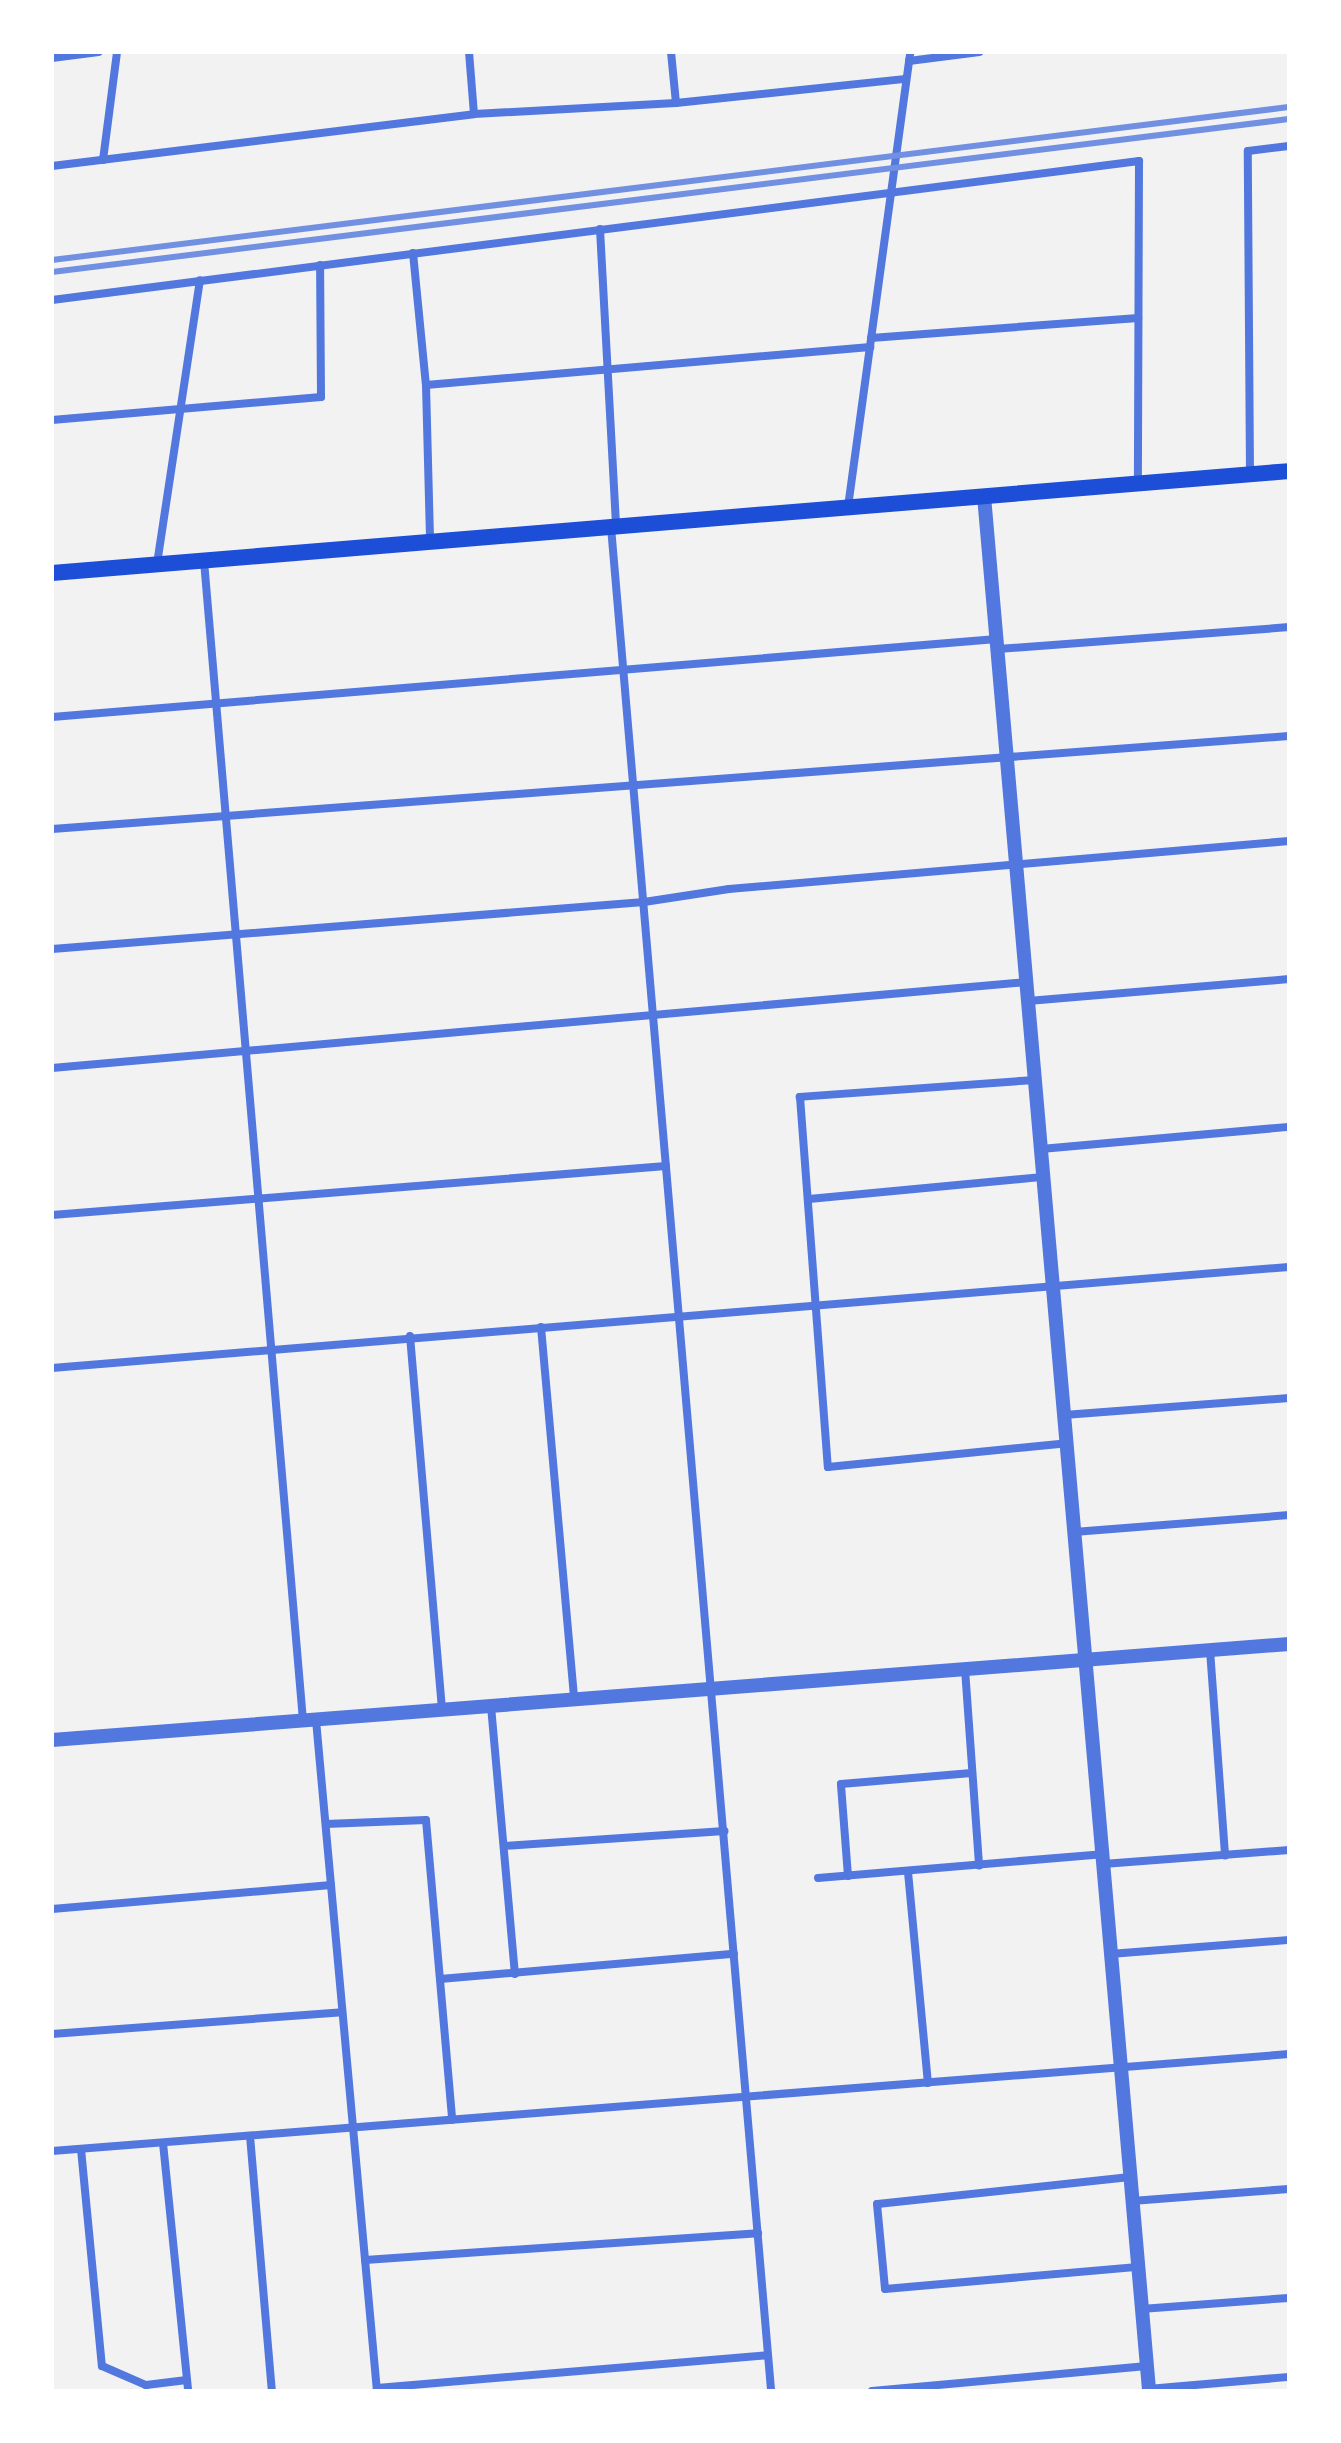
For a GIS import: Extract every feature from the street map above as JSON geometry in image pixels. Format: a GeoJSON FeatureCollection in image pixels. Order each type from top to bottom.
{"type":"FeatureCollection","features":[{"type":"Feature","properties":{"kind":"main road"},"geometry":{"type":"LineString","coordinates":[[52,573],[1289,471]]}},
{"type":"Feature","properties":{"kind":"street"},"geometry":{"type":"LineString","coordinates":[[52,58],[99,52]]}},
{"type":"Feature","properties":{"kind":"street"},"geometry":{"type":"LineString","coordinates":[[103,160],[117,52]]}},
{"type":"Feature","properties":{"kind":"street"},"geometry":{"type":"LineString","coordinates":[[469,52],[474,114]]}},
{"type":"Feature","properties":{"kind":"street"},"geometry":{"type":"LineString","coordinates":[[671,52],[676,103]]}},
{"type":"Feature","properties":{"kind":"street"},"geometry":{"type":"LineString","coordinates":[[848,507],[909,57],[979,52]]}},
{"type":"Feature","properties":{"kind":"street"},"geometry":{"type":"LineString","coordinates":[[52,166],[474,114],[676,103],[906,79]]}},
{"type":"Feature","properties":{"kind":"street"},"geometry":{"type":"LineString","coordinates":[[1250,475],[1248,151],[1289,146]]}},
{"type":"Feature","properties":{"kind":"street"},"geometry":{"type":"LineString","coordinates":[[52,300],[1139,161],[1138,483]]}},
{"type":"Feature","properties":{"kind":"street"},"geometry":{"type":"LineString","coordinates":[[600,229],[611,370],[613,527],[623,669],[771,2391]]}},
{"type":"Feature","properties":{"kind":"street"},"geometry":{"type":"LineString","coordinates":[[413,253],[426,385],[430,542]]}},
{"type":"Feature","properties":{"kind":"street"},"geometry":{"type":"LineString","coordinates":[[52,420],[321,397],[320,265]]}},
{"type":"Feature","properties":{"kind":"street"},"geometry":{"type":"LineString","coordinates":[[156,564],[200,280]]}},
{"type":"Feature","properties":{"kind":"street"},"geometry":{"type":"LineString","coordinates":[[426,385],[1138,318]]}},
{"type":"Feature","properties":{"kind":"street"},"geometry":{"type":"LineString","coordinates":[[984,496],[1148,2390],[1289,2377]]}},
{"type":"Feature","properties":{"kind":"street"},"geometry":{"type":"LineString","coordinates":[[204,561],[273,1349],[310,1720],[326,1824],[377,2390],[768,2355]]}},
{"type":"Feature","properties":{"kind":"street"},"geometry":{"type":"LineString","coordinates":[[52,717],[623,669],[1289,627]]}},
{"type":"Feature","properties":{"kind":"street"},"geometry":{"type":"LineString","coordinates":[[52,829],[633,782],[1289,736]]}},
{"type":"Feature","properties":{"kind":"street"},"geometry":{"type":"LineString","coordinates":[[52,949],[644,902],[729,889],[1289,841]]}},
{"type":"Feature","properties":{"kind":"street"},"geometry":{"type":"LineString","coordinates":[[1028,1001],[1289,979]]}},
{"type":"Feature","properties":{"kind":"street"},"geometry":{"type":"LineString","coordinates":[[52,1068],[654,1019],[1027,982]]}},
{"type":"Feature","properties":{"kind":"street"},"geometry":{"type":"LineString","coordinates":[[1035,1080],[800,1097],[828,1467],[1067,1443]]}},
{"type":"Feature","properties":{"kind":"street"},"geometry":{"type":"LineString","coordinates":[[1041,1149],[1289,1127]]}},
{"type":"Feature","properties":{"kind":"street"},"geometry":{"type":"LineString","coordinates":[[52,1215],[666,1166]]}},
{"type":"Feature","properties":{"kind":"street"},"geometry":{"type":"LineString","coordinates":[[809,1199],[1043,1177]]}},
{"type":"Feature","properties":{"kind":"street"},"geometry":{"type":"LineString","coordinates":[[52,1368],[410,1336],[1289,1267]]}},
{"type":"Feature","properties":{"kind":"street"},"geometry":{"type":"LineString","coordinates":[[541,1327],[574,1700]]}},
{"type":"Feature","properties":{"kind":"street"},"geometry":{"type":"LineString","coordinates":[[410,1336],[442,1710]]}},
{"type":"Feature","properties":{"kind":"street"},"geometry":{"type":"LineString","coordinates":[[1064,1415],[1289,1398]]}},
{"type":"Feature","properties":{"kind":"street"},"geometry":{"type":"LineString","coordinates":[[1074,1532],[1289,1515]]}},
{"type":"Feature","properties":{"kind":"street"},"geometry":{"type":"LineString","coordinates":[[52,1740],[1289,1644]]}},
{"type":"Feature","properties":{"kind":"street"},"geometry":{"type":"LineString","coordinates":[[1210,1650],[1225,1855]]}},
{"type":"Feature","properties":{"kind":"street"},"geometry":{"type":"LineString","coordinates":[[965,1669],[979,1866]]}},
{"type":"Feature","properties":{"kind":"street"},"geometry":{"type":"LineString","coordinates":[[491,1706],[515,1974]]}},
{"type":"Feature","properties":{"kind":"street"},"geometry":{"type":"LineString","coordinates":[[848,1876],[841,1784],[972,1773]]}},
{"type":"Feature","properties":{"kind":"street"},"geometry":{"type":"LineString","coordinates":[[326,1824],[426,1820],[452,2120]]}},
{"type":"Feature","properties":{"kind":"street"},"geometry":{"type":"LineString","coordinates":[[504,1846],[724,1831]]}},
{"type":"Feature","properties":{"kind":"street"},"geometry":{"type":"LineString","coordinates":[[818,1878],[979,1866],[1289,1850]]}},
{"type":"Feature","properties":{"kind":"street"},"geometry":{"type":"LineString","coordinates":[[908,1872],[928,2083]]}},
{"type":"Feature","properties":{"kind":"street"},"geometry":{"type":"LineString","coordinates":[[52,1909],[331,1885]]}},
{"type":"Feature","properties":{"kind":"street"},"geometry":{"type":"LineString","coordinates":[[1110,1954],[1289,1940]]}},
{"type":"Feature","properties":{"kind":"street"},"geometry":{"type":"LineString","coordinates":[[440,1979],[734,1954]]}},
{"type":"Feature","properties":{"kind":"street"},"geometry":{"type":"LineString","coordinates":[[52,2034],[342,2012]]}},
{"type":"Feature","properties":{"kind":"street"},"geometry":{"type":"LineString","coordinates":[[52,2151],[1289,2054]]}},
{"type":"Feature","properties":{"kind":"street"},"geometry":{"type":"LineString","coordinates":[[250,2136],[272,2391]]}},
{"type":"Feature","properties":{"kind":"street"},"geometry":{"type":"LineString","coordinates":[[163,2143],[188,2391]]}},
{"type":"Feature","properties":{"kind":"street"},"geometry":{"type":"LineString","coordinates":[[81,2149],[102,2366],[146,2385],[187,2380]]}},
{"type":"Feature","properties":{"kind":"street"},"geometry":{"type":"LineString","coordinates":[[1130,2177],[877,2204],[885,2289],[1138,2267]]}},
{"type":"Feature","properties":{"kind":"street"},"geometry":{"type":"LineString","coordinates":[[1132,2201],[1289,2189]]}},
{"type":"Feature","properties":{"kind":"street"},"geometry":{"type":"LineString","coordinates":[[365,2260],[758,2233]]}},
{"type":"Feature","properties":{"kind":"street"},"geometry":{"type":"LineString","coordinates":[[1141,2309],[1289,2298]]}},
{"type":"Feature","properties":{"kind":"street"},"geometry":{"type":"LineString","coordinates":[[872,2391],[1147,2366]]}},
{"type":"Feature","properties":{"kind":"railway"},"geometry":{"type":"LineString","coordinates":[[52,260],[1289,107]]}},
{"type":"Feature","properties":{"kind":"railway"},"geometry":{"type":"LineString","coordinates":[[52,272],[1289,119]]}}]}
